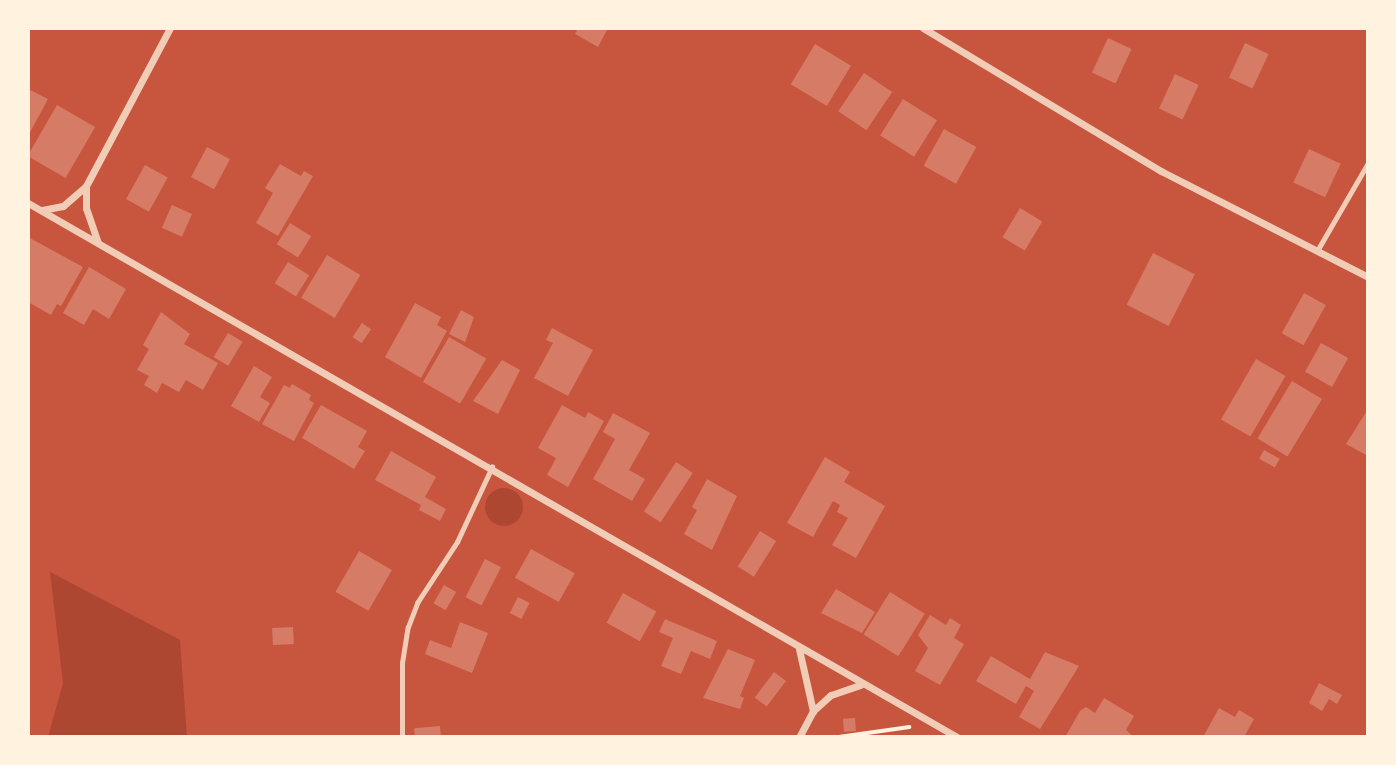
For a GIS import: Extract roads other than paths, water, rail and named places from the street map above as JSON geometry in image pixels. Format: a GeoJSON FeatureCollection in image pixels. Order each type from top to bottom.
{"type":"FeatureCollection","features":[{"type":"Feature","properties":{"kind":"street"},"geometry":{"type":"LineString","coordinates":[[41,210],[63,206],[86,186],[170,28]]}},
{"type":"Feature","properties":{"kind":"street"},"geometry":{"type":"LineString","coordinates":[[923,28],[1161,172],[1368,277]]}},
{"type":"Feature","properties":{"kind":"street"},"geometry":{"type":"LineString","coordinates":[[86,186],[86,208],[98,242]]}},
{"type":"Feature","properties":{"kind":"street"},"geometry":{"type":"LineString","coordinates":[[28,203],[492,466],[860,685],[957,737]]}},
{"type":"Feature","properties":{"kind":"street"},"geometry":{"type":"LineString","coordinates":[[799,648],[813,711]]}},
{"type":"Feature","properties":{"kind":"street"},"geometry":{"type":"LineString","coordinates":[[799,737],[813,711],[831,695],[860,685]]}},
{"type":"Feature","properties":{"kind":"lane"},"geometry":{"type":"LineString","coordinates":[[1316,251],[1368,163]]}},
{"type":"Feature","properties":{"kind":"lane"},"geometry":{"type":"LineString","coordinates":[[402,737],[402,663],[408,627],[416,603],[457,542],[492,466]]}}]}
